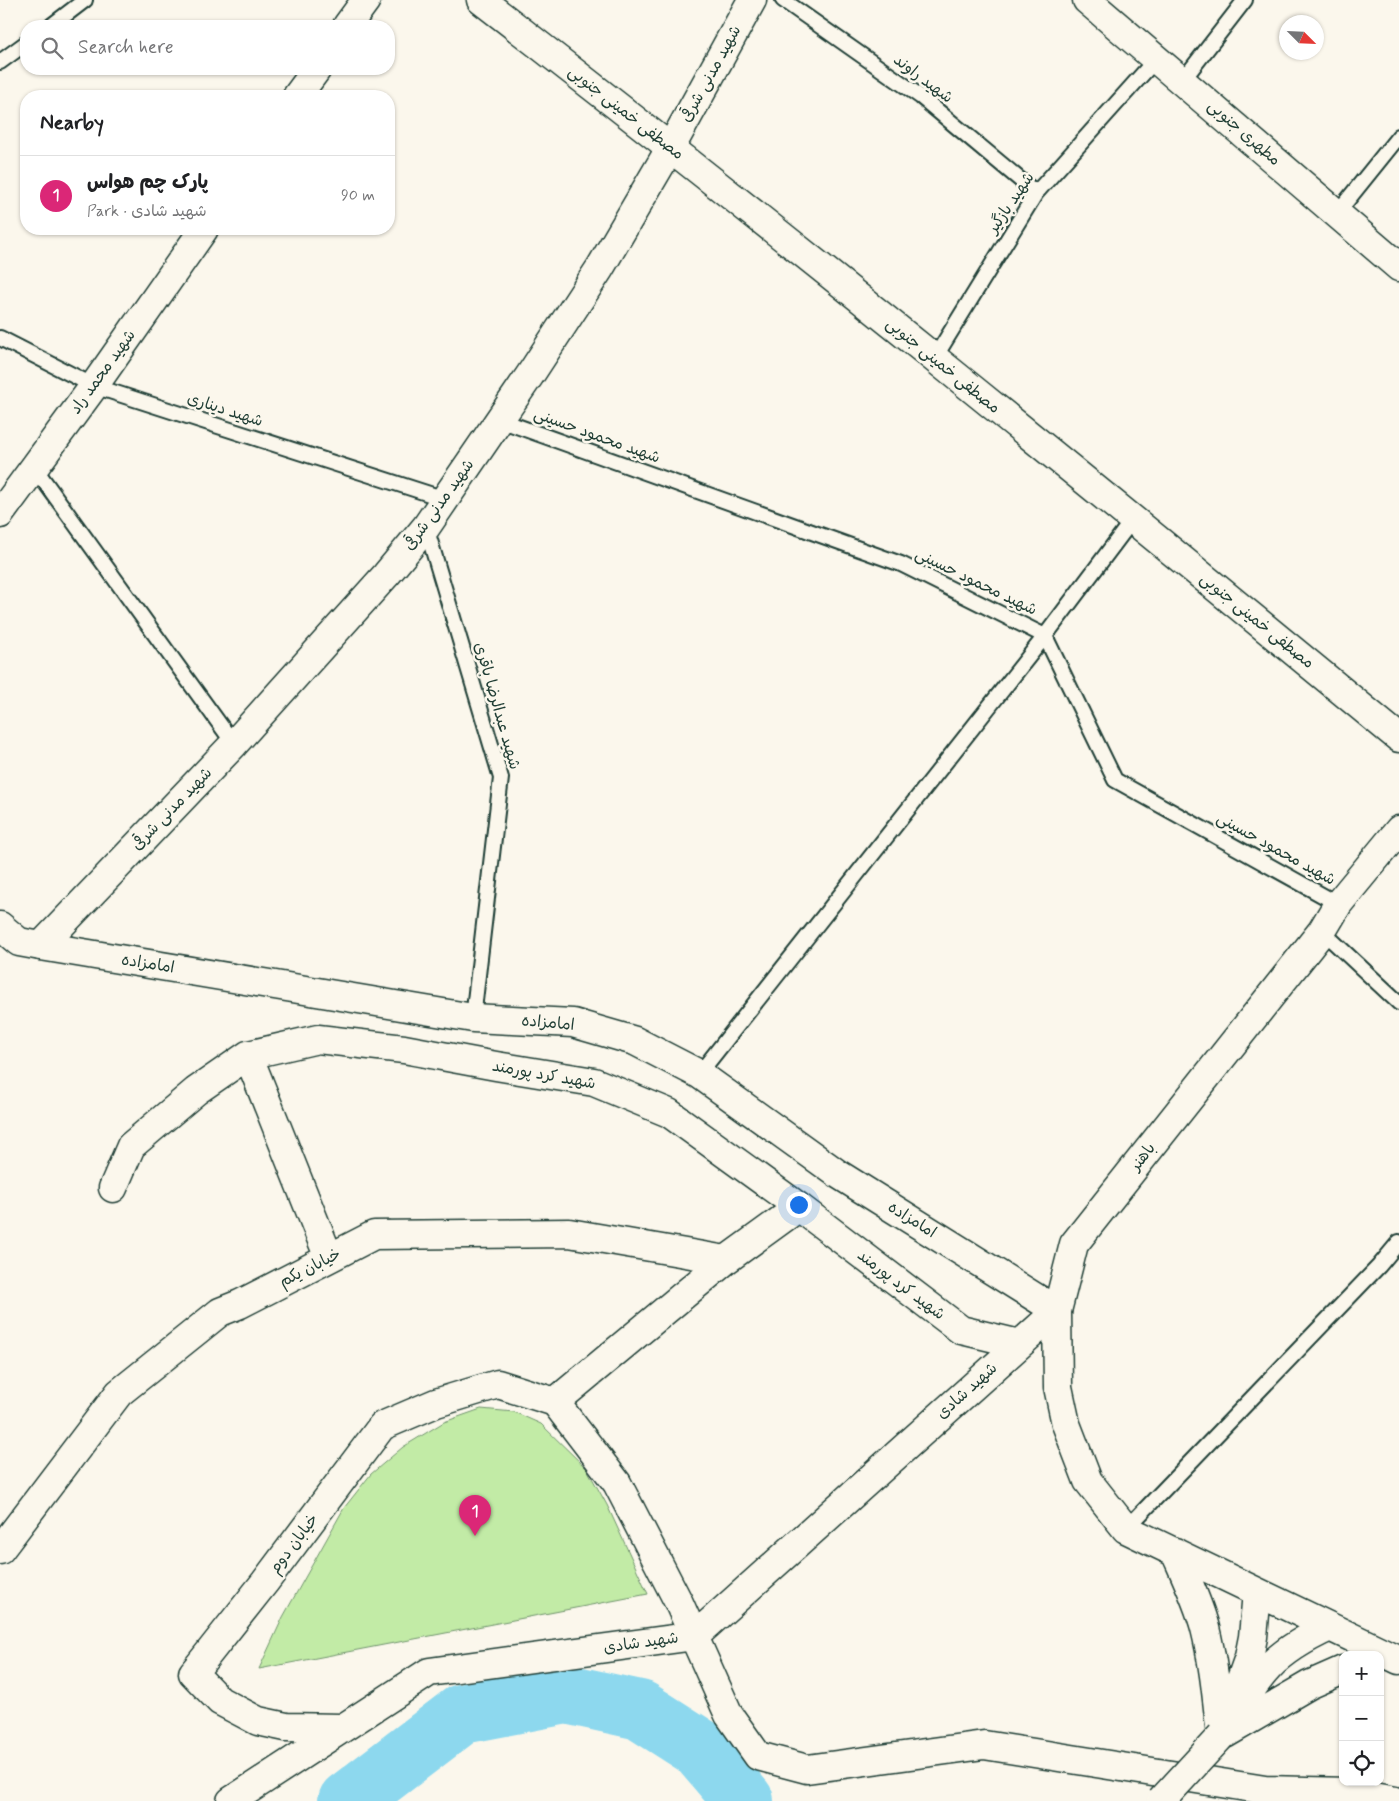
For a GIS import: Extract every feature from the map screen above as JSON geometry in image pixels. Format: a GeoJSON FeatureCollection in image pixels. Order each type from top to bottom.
{"type":"FeatureCollection","features":[{"type":"Feature","properties":{"kind":"street"},"geometry":{"type":"LineString","coordinates":[[351,20],[366,0]]}},
{"type":"Feature","properties":{"kind":"street","name":"مصطفی خمینی جنوبی"},"geometry":{"type":"LineString","coordinates":[[481,0],[671,147],[1133,519],[1399,738]]}},
{"type":"Feature","properties":{"kind":"street","name":"شهید مدنی شرقی"},"geometry":{"type":"LineString","coordinates":[[15,941],[234,744],[386,575],[426,527],[500,420],[600,268],[671,147],[752,0]]}},
{"type":"Feature","properties":{"kind":"street","name":"مطهری جنوبی"},"geometry":{"type":"LineString","coordinates":[[1087,0],[1183,80],[1399,267]]}},
{"type":"Feature","properties":{"kind":"street"},"geometry":{"type":"LineString","coordinates":[[301,90],[313,75]]}},
{"type":"Feature","properties":{"kind":"street","name":"شهید محمد راد"},"geometry":{"type":"LineString","coordinates":[[0,514],[94,386],[200,235]]}},
{"type":"Feature","properties":{"kind":"street","name":"باهنر"},"geometry":{"type":"LineString","coordinates":[[1126,1528],[1088,1481],[1066,1424],[1058,1387],[1057,1311],[1074,1244],[1322,931],[1338,904],[1399,830]]}},
{"type":"Feature","properties":{"kind":"street","name":"امامزاده"},"geometry":{"type":"LineString","coordinates":[[15,941],[473,1018],[574,1023],[635,1041],[699,1074],[838,1174],[1057,1311]]}},
{"type":"Feature","properties":{"kind":"street","name":"شهید کرد پورمند"},"geometry":{"type":"LineString","coordinates":[[113,1188],[131,1146],[196,1091],[248,1055],[318,1039],[404,1049],[594,1082],[669,1113],[799,1207],[961,1330],[1020,1344]]}},
{"type":"Feature","properties":{"kind":"street"},"geometry":{"type":"LineString","coordinates":[[248,1055],[329,1258]]}},
{"type":"Feature","properties":{"kind":"street"},"geometry":{"type":"LineString","coordinates":[[799,1207],[726,1260],[555,1402],[616,1483],[695,1636],[729,1715],[758,1756],[807,1769],[984,1745],[1266,1790],[1349,1792],[1395,1801]]}},
{"type":"Feature","properties":{"kind":"street","name":"خیابان یکم"},"geometry":{"type":"LineString","coordinates":[[0,1550],[119,1393],[220,1312],[240,1304],[374,1235],[569,1233],[726,1260]]}},
{"type":"Feature","properties":{"kind":"street","name":"شهید شادی"},"geometry":{"type":"LineString","coordinates":[[231,1801],[428,1672],[695,1636],[1057,1311]]}},
{"type":"Feature","properties":{"kind":"street","name":"خیابان دوم"},"geometry":{"type":"LineString","coordinates":[[342,1728],[286,1727],[258,1721],[220,1701],[193,1673],[265,1582],[382,1426],[436,1403],[498,1384],[555,1402]]}},
{"type":"Feature","properties":{"kind":"street"},"geometry":{"type":"LineString","coordinates":[[1126,1528],[1399,1660]]}},
{"type":"Feature","properties":{"kind":"street"},"geometry":{"type":"LineString","coordinates":[[1175,1552],[1188,1580],[1205,1626],[1214,1673],[1221,1736]]}},
{"type":"Feature","properties":{"kind":"street"},"geometry":{"type":"LineString","coordinates":[[1221,1736],[1249,1657],[1253,1637],[1257,1592]]}},
{"type":"Feature","properties":{"kind":"street"},"geometry":{"type":"LineString","coordinates":[[1161,1801],[1221,1736],[1248,1694],[1269,1667],[1288,1650],[1310,1636],[1330,1627]]}},
{"type":"Feature","properties":{"kind":"street"},"geometry":{"type":"LineString","coordinates":[[1384,1665],[1399,1670]]}},
{"type":"Feature","properties":{"kind":"street"},"geometry":{"type":"LineString","coordinates":[[1221,1736],[1309,1685],[1339,1672]]}},
{"type":"Feature","properties":{"kind":"lane"},"geometry":{"type":"LineString","coordinates":[[59,20],[85,0]]}},
{"type":"Feature","properties":{"kind":"lane","name":"شهید راوند"},"geometry":{"type":"LineString","coordinates":[[783,0],[921,98],[1036,193]]}},
{"type":"Feature","properties":{"kind":"lane"},"geometry":{"type":"LineString","coordinates":[[1183,80],[1245,0]]}},
{"type":"Feature","properties":{"kind":"lane"},"geometry":{"type":"LineString","coordinates":[[0,62],[20,48]]}},
{"type":"Feature","properties":{"kind":"lane","name":"شهید بازگیر"},"geometry":{"type":"LineString","coordinates":[[934,359],[1036,193],[1157,58]]}},
{"type":"Feature","properties":{"kind":"lane"},"geometry":{"type":"LineString","coordinates":[[1337,213],[1399,136]]}},
{"type":"Feature","properties":{"kind":"lane","name":"شهید دیناری"},"geometry":{"type":"LineString","coordinates":[[0,338],[94,386],[445,499]]}},
{"type":"Feature","properties":{"kind":"lane","name":"شهید محمود حسینی"},"geometry":{"type":"LineString","coordinates":[[500,420],[900,564],[1045,636],[1115,780],[1338,904]]}},
{"type":"Feature","properties":{"kind":"lane"},"geometry":{"type":"LineString","coordinates":[[34,466],[234,744]]}},
{"type":"Feature","properties":{"kind":"lane"},"geometry":{"type":"LineString","coordinates":[[699,1074],[1045,636],[1133,519]]}},
{"type":"Feature","properties":{"kind":"lane","name":"شهید عبدالرضا باقری"},"geometry":{"type":"LineString","coordinates":[[426,527],[501,778],[473,1018]]}},
{"type":"Feature","properties":{"kind":"lane"},"geometry":{"type":"LineString","coordinates":[[1322,931],[1399,1003]]}},
{"type":"Feature","properties":{"kind":"lane"},"geometry":{"type":"LineString","coordinates":[[1126,1528],[1379,1266],[1399,1242]]}},
{"type":"Feature","properties":{"kind":"green space"},"geometry":{"type":"Polygon","coordinates":[[[481,1409],[514,1412],[541,1424],[587,1469],[607,1505],[648,1594],[259,1669],[283,1617],[344,1508],[371,1474],[403,1447],[444,1422],[481,1409]]]}},
{"type":"Feature","properties":{"kind":"waterway"},"geometry":{"type":"LineString","coordinates":[[348,1801],[462,1714],[566,1694],[640,1710],[698,1747],[744,1801]]}},
{"type":"Feature","properties":{"kind":"place","name":"پارک چم هواس"},"geometry":{"type":"Point","coordinates":[475,1536]}}]}
